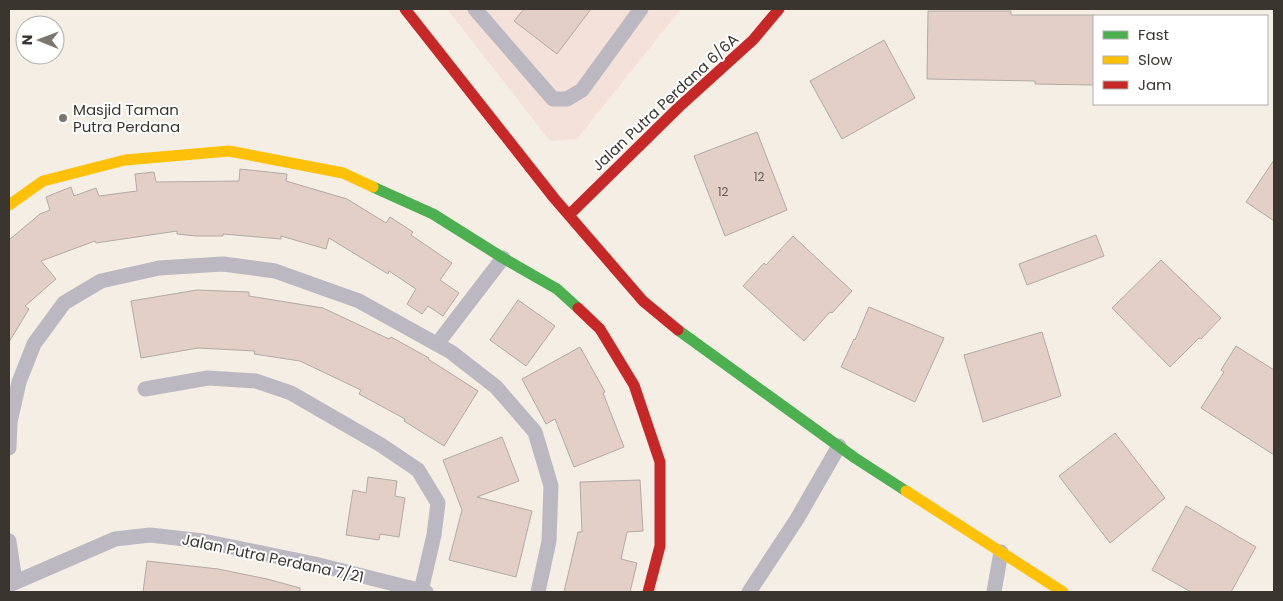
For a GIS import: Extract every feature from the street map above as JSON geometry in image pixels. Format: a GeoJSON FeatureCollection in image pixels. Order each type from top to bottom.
{"type":"FeatureCollection","features":[{"type":"Feature","properties":{"kind":"street"},"geometry":{"type":"LineString","coordinates":[[405,9],[548,191],[643,300],[666,321],[839,446],[1063,592]]}},
{"type":"Feature","properties":{"kind":"street"},"geometry":{"type":"LineString","coordinates":[[475,9],[553,99],[567,99],[582,90],[641,9]]}},
{"type":"Feature","properties":{"kind":"street","name":"Jalan Putra Perdana 6/6A"},"geometry":{"type":"LineString","coordinates":[[569,215],[679,107],[752,40],[779,9]]}},
{"type":"Feature","properties":{"kind":"street"},"geometry":{"type":"LineString","coordinates":[[9,205],[43,181],[125,160],[229,151],[343,174],[433,214],[503,258],[558,289],[600,329],[634,385],[660,462],[660,546],[648,592]]}},
{"type":"Feature","properties":{"kind":"street"},"geometry":{"type":"LineString","coordinates":[[437,344],[503,258]]}},
{"type":"Feature","properties":{"kind":"street"},"geometry":{"type":"LineString","coordinates":[[9,448],[10,422],[19,382],[34,344],[64,303],[101,281],[159,268],[223,264],[275,271],[359,301],[451,352],[496,387],[535,432],[551,486],[549,541],[538,592]]}},
{"type":"Feature","properties":{"kind":"street"},"geometry":{"type":"LineString","coordinates":[[145,389],[208,378],[256,381],[291,394],[381,445],[418,470],[438,502],[434,536],[423,592]]}},
{"type":"Feature","properties":{"kind":"street"},"geometry":{"type":"LineString","coordinates":[[749,592],[797,519],[839,446]]}},
{"type":"Feature","properties":{"kind":"street","name":"Jalan Putra Perdana 7/21"},"geometry":{"type":"LineString","coordinates":[[12,583],[115,539],[150,535],[203,541],[315,564],[423,592]]}},
{"type":"Feature","properties":{"kind":"street"},"geometry":{"type":"LineString","coordinates":[[9,541],[12,583]]}},
{"type":"Feature","properties":{"kind":"street"},"geometry":{"type":"LineString","coordinates":[[994,592],[1001,552]]}},
{"type":"Feature","properties":{"kind":"shaded area"},"geometry":{"type":"Polygon","coordinates":[[[447,9],[681,9],[577,139],[550,141],[447,9]]]}},
{"type":"Feature","properties":{"kind":"building"},"geometry":{"type":"Polygon","coordinates":[[[524,9],[591,9],[557,54],[514,21],[524,9]]]}},
{"type":"Feature","properties":{"kind":"building"},"geometry":{"type":"Polygon","coordinates":[[[928,11],[1011,11],[1011,15],[1093,15],[1093,85],[1035,84],[1035,81],[927,79],[928,11]]]}},
{"type":"Feature","properties":{"kind":"building"},"geometry":{"type":"Polygon","coordinates":[[[884,40],[915,98],[842,139],[810,81],[884,40]]]}},
{"type":"Feature","properties":{"kind":"building"},"geometry":{"type":"Polygon","coordinates":[[[757,132],[787,210],[725,236],[694,156],[757,132]]]}},
{"type":"Feature","properties":{"kind":"building"},"geometry":{"type":"Polygon","coordinates":[[[1274,160],[1274,221],[1246,202],[1274,160]]]}},
{"type":"Feature","properties":{"kind":"building"},"geometry":{"type":"Polygon","coordinates":[[[240,169],[287,174],[286,181],[347,199],[386,223],[390,217],[413,232],[411,235],[452,263],[440,280],[459,293],[443,316],[428,306],[422,314],[407,304],[416,289],[389,271],[388,274],[329,238],[326,249],[281,236],[281,239],[223,234],[223,236],[196,236],[177,234],[177,231],[96,243],[95,241],[41,261],[56,279],[25,306],[29,309],[9,342],[9,240],[40,214],[50,210],[46,197],[71,187],[74,196],[96,188],[99,196],[137,191],[135,174],[154,172],[156,182],[239,181],[240,169]]]}},
{"type":"Feature","properties":{"kind":"building"},"geometry":{"type":"Polygon","coordinates":[[[1096,235],[1104,256],[1027,285],[1019,264],[1096,235]]]}},
{"type":"Feature","properties":{"kind":"building"},"geometry":{"type":"Polygon","coordinates":[[[793,236],[852,291],[804,341],[743,286],[793,236]]]}},
{"type":"Feature","properties":{"kind":"building"},"geometry":{"type":"Polygon","coordinates":[[[1161,260],[1221,318],[1170,367],[1112,308],[1161,260]]]}},
{"type":"Feature","properties":{"kind":"building"},"geometry":{"type":"Polygon","coordinates":[[[197,290],[249,292],[249,296],[323,308],[389,339],[391,337],[429,358],[478,391],[444,446],[404,421],[405,419],[359,394],[361,390],[300,361],[254,354],[255,351],[198,348],[141,358],[131,301],[197,290]]]}},
{"type":"Feature","properties":{"kind":"building"},"geometry":{"type":"Polygon","coordinates":[[[518,300],[555,326],[526,366],[490,340],[518,300]]]}},
{"type":"Feature","properties":{"kind":"building"},"geometry":{"type":"Polygon","coordinates":[[[869,307],[944,338],[915,402],[841,367],[869,307]]]}},
{"type":"Feature","properties":{"kind":"building"},"geometry":{"type":"Polygon","coordinates":[[[1042,332],[1061,396],[983,422],[964,355],[1042,332]]]}},
{"type":"Feature","properties":{"kind":"building"},"geometry":{"type":"Polygon","coordinates":[[[1236,346],[1274,370],[1274,455],[1201,408],[1224,372],[1221,370],[1236,346]]]}},
{"type":"Feature","properties":{"kind":"building"},"geometry":{"type":"Polygon","coordinates":[[[580,347],[605,392],[603,393],[624,447],[574,467],[555,419],[546,424],[522,379],[580,347]]]}},
{"type":"Feature","properties":{"kind":"building"},"geometry":{"type":"Polygon","coordinates":[[[1115,433],[1165,498],[1110,543],[1059,476],[1115,433]]]}},
{"type":"Feature","properties":{"kind":"building"},"geometry":{"type":"Polygon","coordinates":[[[502,437],[519,481],[477,497],[532,511],[516,577],[449,560],[462,510],[443,460],[502,437]]]}},
{"type":"Feature","properties":{"kind":"building"},"geometry":{"type":"Polygon","coordinates":[[[368,477],[397,481],[395,496],[405,498],[399,537],[380,534],[379,540],[346,535],[353,490],[366,493],[368,477]]]}},
{"type":"Feature","properties":{"kind":"building"},"geometry":{"type":"Polygon","coordinates":[[[640,480],[643,531],[627,532],[621,559],[637,563],[630,592],[564,592],[578,532],[582,532],[580,482],[640,480]]]}},
{"type":"Feature","properties":{"kind":"building"},"geometry":{"type":"Polygon","coordinates":[[[1186,506],[1256,547],[1231,592],[1191,592],[1152,570],[1186,506]]]}},
{"type":"Feature","properties":{"kind":"building"},"geometry":{"type":"Polygon","coordinates":[[[147,561],[218,569],[300,588],[300,592],[143,592],[147,561]]]}},
{"type":"Feature","properties":{"kind":"traffic: fast"},"geometry":{"type":"LineString","coordinates":[[373,187],[433,214],[557,289],[578,308]]}},
{"type":"Feature","properties":{"kind":"traffic: fast"},"geometry":{"type":"LineString","coordinates":[[678,330],[855,458],[906,491]]}},
{"type":"Feature","properties":{"kind":"traffic: slow"},"geometry":{"type":"LineString","coordinates":[[9,205],[43,181],[125,160],[229,151],[343,173],[373,187]]}},
{"type":"Feature","properties":{"kind":"traffic: slow"},"geometry":{"type":"LineString","coordinates":[[906,491],[1063,592]]}},
{"type":"Feature","properties":{"kind":"traffic: jam"},"geometry":{"type":"LineString","coordinates":[[405,9],[554,198],[643,301],[678,330]]}},
{"type":"Feature","properties":{"kind":"traffic: jam"},"geometry":{"type":"LineString","coordinates":[[569,215],[679,107],[753,40],[779,9]]}},
{"type":"Feature","properties":{"kind":"traffic: jam"},"geometry":{"type":"LineString","coordinates":[[578,308],[600,329],[634,385],[660,462],[660,546],[648,592]]}},
{"type":"Feature","properties":{"kind":"place","name":"Masjid Taman Putra Perdana"},"geometry":{"type":"Point","coordinates":[63,118]}}]}
